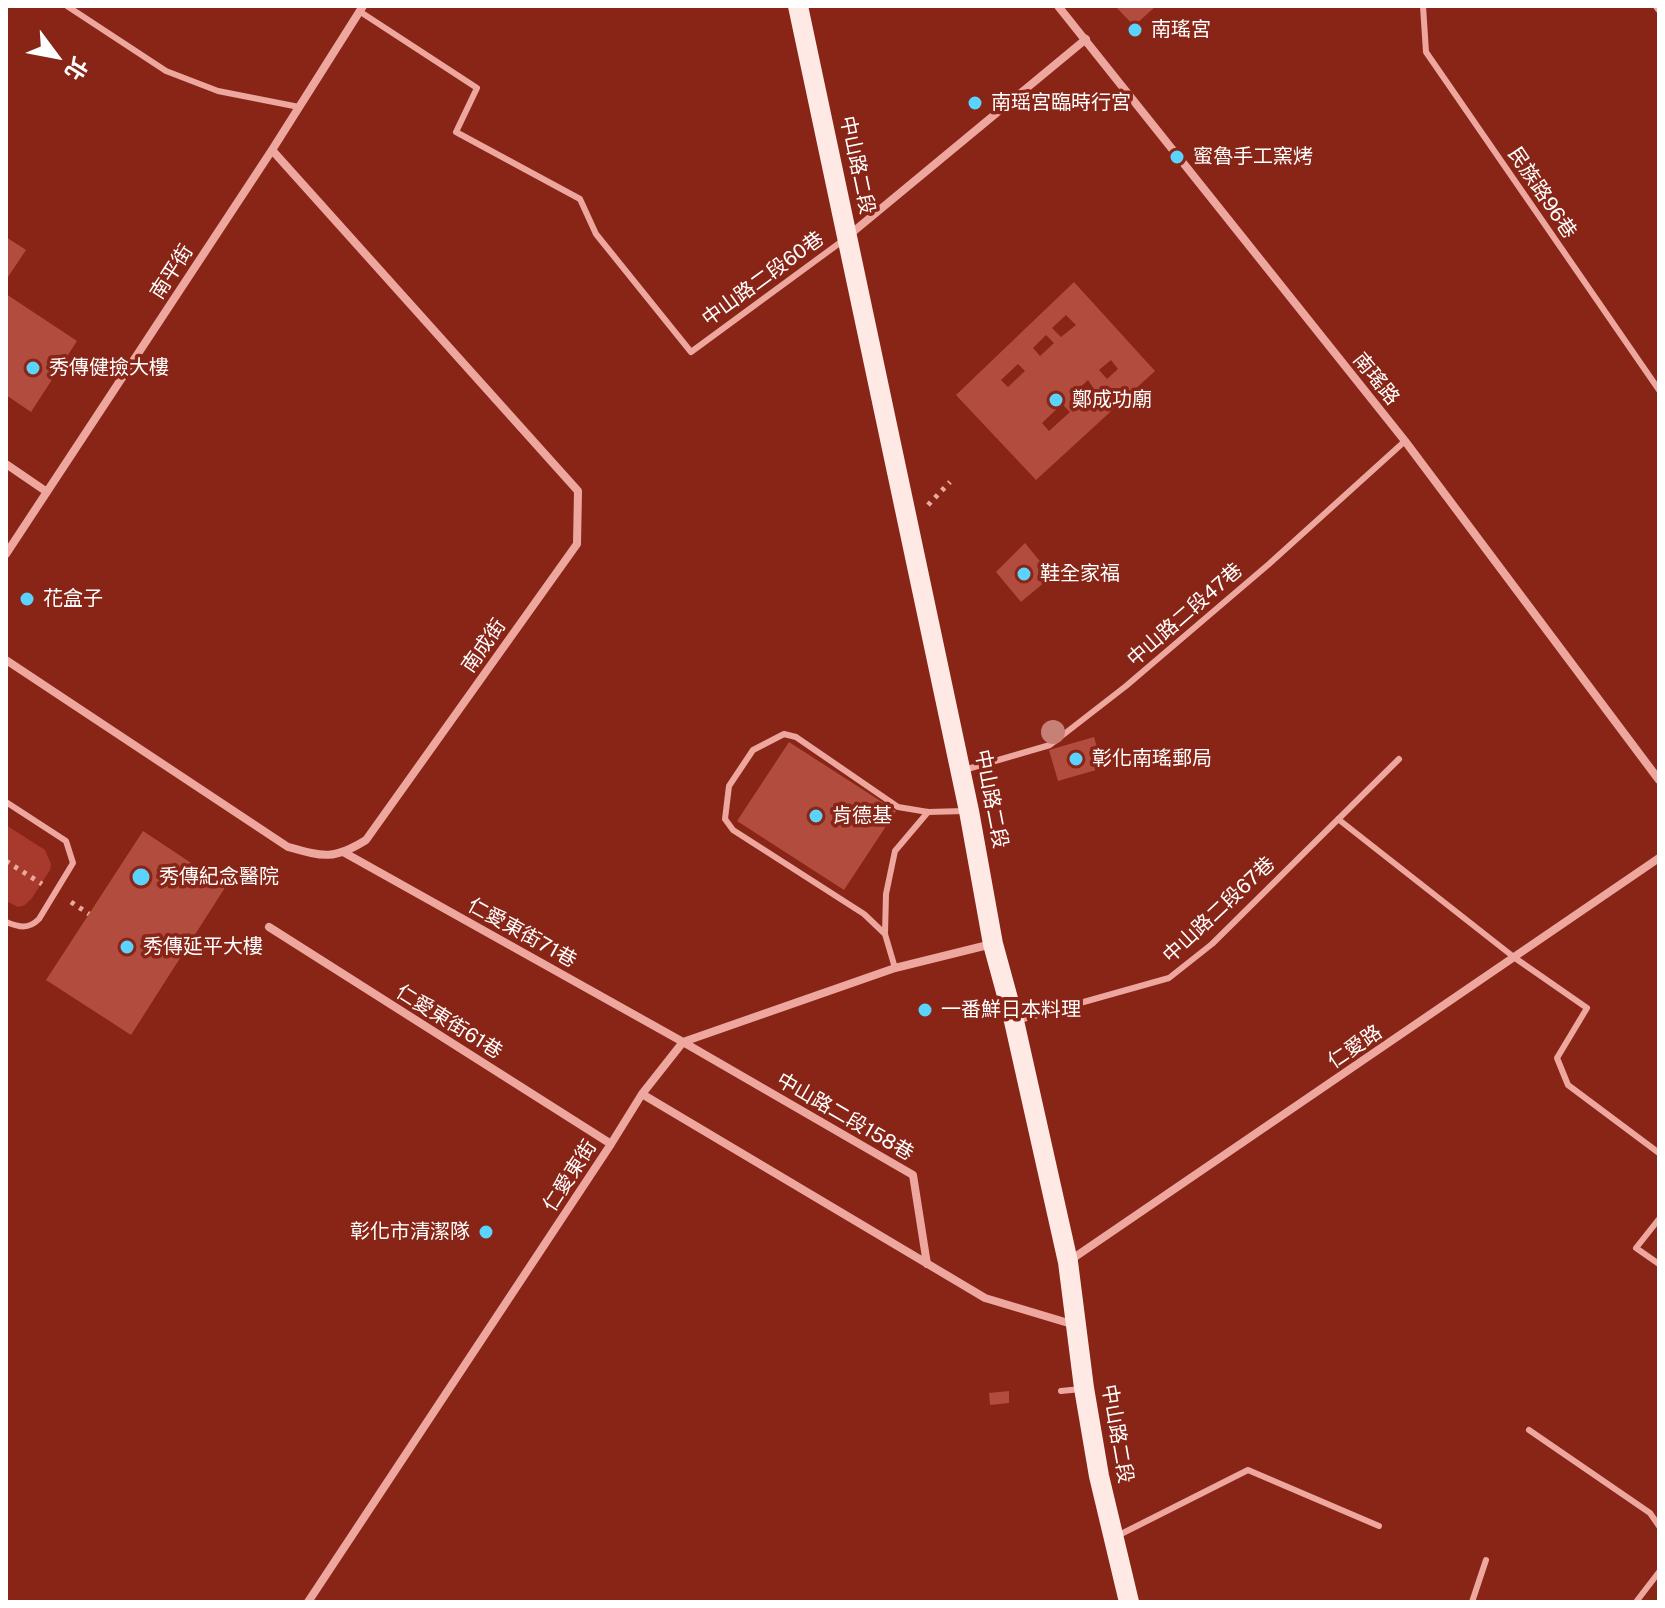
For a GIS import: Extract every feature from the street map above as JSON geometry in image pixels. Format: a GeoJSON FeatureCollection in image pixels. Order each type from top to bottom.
{"type":"FeatureCollection","features":[{"type":"Feature","properties":{"kind":"main road","name":"中山路二段"},"geometry":{"type":"LineString","coordinates":[[798,6],[961,770],[993,944],[1014,1021],[1068,1262],[1099,1476],[1113,1538],[1132,1599]]}},
{"type":"Feature","properties":{"kind":"street","name":"南瑤路"},"geometry":{"type":"LineString","coordinates":[[1058,6],[1405,441],[1659,780]]}},
{"type":"Feature","properties":{"kind":"street","name":"南平街"},"geometry":{"type":"LineString","coordinates":[[6,554],[361,9]]}},
{"type":"Feature","properties":{"kind":"street"},"geometry":{"type":"LineString","coordinates":[[847,237],[1086,39]]}},
{"type":"Feature","properties":{"kind":"street","name":"南成街"},"geometry":{"type":"LineString","coordinates":[[272,150],[578,491],[577,544],[366,840],[345,853]]}},
{"type":"Feature","properties":{"kind":"street"},"geometry":{"type":"LineString","coordinates":[[6,464],[47,492]]}},
{"type":"Feature","properties":{"kind":"street"},"geometry":{"type":"LineString","coordinates":[[6,660],[288,847],[320,856],[345,853]]}},
{"type":"Feature","properties":{"kind":"street","name":"仁愛東街71巷"},"geometry":{"type":"LineString","coordinates":[[345,853],[683,1042]]}},
{"type":"Feature","properties":{"kind":"street","name":"仁愛路"},"geometry":{"type":"LineString","coordinates":[[1068,1262],[1659,858]]}},
{"type":"Feature","properties":{"kind":"street","name":"仁愛東街61巷"},"geometry":{"type":"LineString","coordinates":[[269,927],[611,1144]]}},
{"type":"Feature","properties":{"kind":"street"},"geometry":{"type":"LineString","coordinates":[[683,1042],[895,968],[993,944]]}},
{"type":"Feature","properties":{"kind":"street","name":"仁愛東街"},"geometry":{"type":"LineString","coordinates":[[308,1602],[642,1094],[683,1042]]}},
{"type":"Feature","properties":{"kind":"street","name":"中山路二段158巷"},"geometry":{"type":"LineString","coordinates":[[683,1042],[913,1175],[927,1264]]}},
{"type":"Feature","properties":{"kind":"street"},"geometry":{"type":"LineString","coordinates":[[642,1094],[985,1298],[1075,1325]]}},
{"type":"Feature","properties":{"kind":"lane"},"geometry":{"type":"LineString","coordinates":[[67,6],[166,71],[218,91],[299,107]]}},
{"type":"Feature","properties":{"kind":"lane","name":"民族路96巷"},"geometry":{"type":"LineString","coordinates":[[1423,6],[1426,52],[1659,390]]}},
{"type":"Feature","properties":{"kind":"lane","name":"中山路二段60巷"},"geometry":{"type":"LineString","coordinates":[[361,9],[477,88],[456,132],[580,199],[596,234],[691,352],[847,237]]}},
{"type":"Feature","properties":{"kind":"lane","name":"中山路二段47巷"},"geometry":{"type":"LineString","coordinates":[[961,770],[1050,745],[1126,686],[1405,441]]}},
{"type":"Feature","properties":{"kind":"lane"},"geometry":{"type":"LineString","coordinates":[[885,934],[864,914],[733,830],[725,819],[729,786],[753,750],[784,734],[796,737],[898,807],[928,812],[969,811]]}},
{"type":"Feature","properties":{"kind":"lane","name":"中山路二段67巷"},"geometry":{"type":"LineString","coordinates":[[1014,1021],[1169,978],[1212,944],[1399,759]]}},
{"type":"Feature","properties":{"kind":"lane"},"geometry":{"type":"LineString","coordinates":[[6,802],[66,841],[73,863],[32,926],[20,927],[6,922]]}},
{"type":"Feature","properties":{"kind":"lane"},"geometry":{"type":"LineString","coordinates":[[895,968],[885,934],[886,894],[895,851],[928,812]]}},
{"type":"Feature","properties":{"kind":"lane"},"geometry":{"type":"LineString","coordinates":[[1338,819],[1515,958],[1587,1008],[1557,1058],[1568,1085],[1659,1153]]}},
{"type":"Feature","properties":{"kind":"lane"},"geometry":{"type":"LineString","coordinates":[[1659,1219],[1636,1248],[1659,1264]]}},
{"type":"Feature","properties":{"kind":"lane"},"geometry":{"type":"LineString","coordinates":[[1061,1391],[1084,1388]]}},
{"type":"Feature","properties":{"kind":"lane"},"geometry":{"type":"LineString","coordinates":[[1529,1430],[1650,1513],[1659,1526]]}},
{"type":"Feature","properties":{"kind":"lane"},"geometry":{"type":"LineString","coordinates":[[1113,1538],[1248,1470],[1379,1526]]}},
{"type":"Feature","properties":{"kind":"lane"},"geometry":{"type":"LineString","coordinates":[[1472,1602],[1486,1560]]}},
{"type":"Feature","properties":{"kind":"lane"},"geometry":{"type":"LineString","coordinates":[[1636,1602],[1659,1572]]}},
{"type":"Feature","properties":{"kind":"shaded area"},"geometry":{"type":"Polygon","coordinates":[[[6,825],[45,850],[51,864],[32,898],[18,907],[6,901],[6,825]]]}},
{"type":"Feature","properties":{"kind":"building"},"geometry":{"type":"Polygon","coordinates":[[[1115,6],[1156,6],[1134,26],[1115,6]]]}},
{"type":"Feature","properties":{"kind":"building"},"geometry":{"type":"Polygon","coordinates":[[[6,237],[26,250],[6,280],[6,237]]]}},
{"type":"Feature","properties":{"kind":"building"},"geometry":{"type":"Polygon","coordinates":[[[1074,282],[1155,371],[1036,480],[956,395],[1074,282]],[[1066,315],[1052,328],[1061,337],[1076,325],[1066,315]],[[1046,335],[1033,348],[1040,356],[1054,343],[1046,335]],[[1111,360],[1099,370],[1107,379],[1118,369],[1111,360]],[[1018,364],[1001,380],[1008,387],[1025,371],[1018,364]],[[1088,380],[1072,395],[1079,403],[1094,389],[1088,380]],[[1062,404],[1042,423],[1049,431],[1070,412],[1062,404]]]}},
{"type":"Feature","properties":{"kind":"building","name":"秀傳健撿大樓"},"geometry":{"type":"Polygon","coordinates":[[[6,294],[77,341],[31,412],[6,395],[6,294]]]}},
{"type":"Feature","properties":{"kind":"building","name":"鞋全家福"},"geometry":{"type":"Polygon","coordinates":[[[1025,543],[1052,576],[1021,602],[996,572],[1025,543]]]}},
{"type":"Feature","properties":{"kind":"building","name":"彰化南瑤郵局"},"geometry":{"type":"Polygon","coordinates":[[[1094,737],[1103,768],[1058,781],[1049,750],[1094,737]]]}},
{"type":"Feature","properties":{"kind":"building","name":"肯德基"},"geometry":{"type":"Polygon","coordinates":[[[789,742],[896,811],[844,890],[737,821],[789,742]]]}},
{"type":"Feature","properties":{"kind":"building","name":"秀傳延平大樓"},"geometry":{"type":"Polygon","coordinates":[[[143,831],[226,886],[131,1035],[46,980],[143,831]]]}},
{"type":"Feature","properties":{"kind":"building"},"geometry":{"type":"Polygon","coordinates":[[[1009,1391],[1009,1403],[990,1405],[989,1393],[1009,1391]]]}},
{"type":"Feature","properties":{"kind":"place","name":"南瑤宮"},"geometry":{"type":"Point","coordinates":[1135,30]}},
{"type":"Feature","properties":{"kind":"place","name":"南瑶宮臨時行宮"},"geometry":{"type":"Point","coordinates":[975,103]}},
{"type":"Feature","properties":{"kind":"place","name":"蜜魯手工窯烤"},"geometry":{"type":"Point","coordinates":[1177,157]}},
{"type":"Feature","properties":{"kind":"place","name":"秀傳健撿大樓"},"geometry":{"type":"Point","coordinates":[33,368]}},
{"type":"Feature","properties":{"kind":"place","name":"鄭成功廟"},"geometry":{"type":"Point","coordinates":[1056,400]}},
{"type":"Feature","properties":{"kind":"place","name":"鞋全家福"},"geometry":{"type":"Point","coordinates":[1024,574]}},
{"type":"Feature","properties":{"kind":"place","name":"花盒子"},"geometry":{"type":"Point","coordinates":[27,599]}},
{"type":"Feature","properties":{"kind":"place","name":"彰化南瑤郵局"},"geometry":{"type":"Point","coordinates":[1076,759]}},
{"type":"Feature","properties":{"kind":"place","name":"肯德基"},"geometry":{"type":"Point","coordinates":[816,816]}},
{"type":"Feature","properties":{"kind":"place","name":"秀傳紀念醫院"},"geometry":{"type":"Point","coordinates":[141,877]}},
{"type":"Feature","properties":{"kind":"place","name":"秀傳延平大樓"},"geometry":{"type":"Point","coordinates":[127,947]}},
{"type":"Feature","properties":{"kind":"place","name":"一番鮮日本料理"},"geometry":{"type":"Point","coordinates":[925,1010]}},
{"type":"Feature","properties":{"kind":"place","name":"彰化市清潔隊"},"geometry":{"type":"Point","coordinates":[486,1232]}}]}
